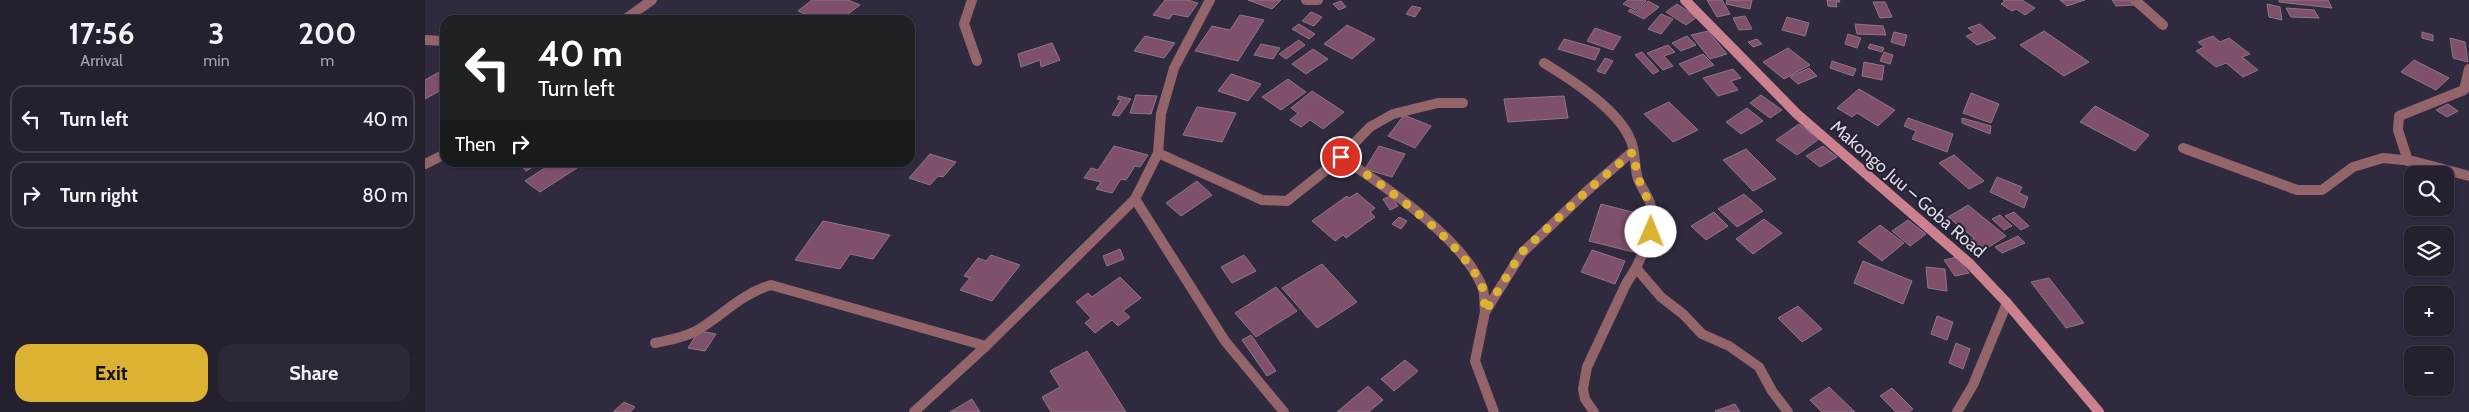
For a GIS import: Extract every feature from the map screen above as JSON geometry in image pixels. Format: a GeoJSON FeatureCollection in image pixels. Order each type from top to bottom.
{"type":"FeatureCollection","features":[{"type":"Feature","properties":{"kind":"street"},"geometry":{"type":"LineString","coordinates":[[631,15],[652,0]]}},
{"type":"Feature","properties":{"kind":"street"},"geometry":{"type":"LineString","coordinates":[[972,0],[963,15],[963,27],[977,61]]}},
{"type":"Feature","properties":{"kind":"street"},"geometry":{"type":"LineString","coordinates":[[913,412],[986,346],[1135,199],[1158,153],[1161,114],[1173,68],[1210,0]]}},
{"type":"Feature","properties":{"kind":"street"},"geometry":{"type":"LineString","coordinates":[[1306,0],[1318,0]]}},
{"type":"Feature","properties":{"kind":"street","name":"Makongo Juu – Goba Road"},"geometry":{"type":"LineString","coordinates":[[1685,0],[1797,114],[1969,263],[2007,303],[2099,412]]}},
{"type":"Feature","properties":{"kind":"street"},"geometry":{"type":"LineString","coordinates":[[2135,0],[2163,25]]}},
{"type":"Feature","properties":{"kind":"street"},"geometry":{"type":"LineString","coordinates":[[425,40],[440,41]]}},
{"type":"Feature","properties":{"kind":"street"},"geometry":{"type":"LineString","coordinates":[[1544,64],[1562,73],[1599,104],[1624,129],[1633,152],[1638,178],[1651,207],[1651,232],[1636,268],[1625,282],[1614,310],[1598,338],[1585,373],[1584,398],[1593,412]]}},
{"type":"Feature","properties":{"kind":"street"},"geometry":{"type":"LineString","coordinates":[[2408,160],[2398,130],[2399,116],[2412,108],[2453,97],[2464,90],[2469,69]]}},
{"type":"Feature","properties":{"kind":"street"},"geometry":{"type":"LineString","coordinates":[[1158,153],[1247,194],[1275,202],[1287,200],[1341,157],[1370,128],[1393,114],[1438,103],[1463,103]]}},
{"type":"Feature","properties":{"kind":"street"},"geometry":{"type":"LineString","coordinates":[[2183,148],[2278,184],[2313,194],[2325,190],[2350,168],[2384,158],[2408,160],[2469,176]]}},
{"type":"Feature","properties":{"kind":"street"},"geometry":{"type":"LineString","coordinates":[[1485,312],[1521,253],[1588,190],[1633,152]]}},
{"type":"Feature","properties":{"kind":"street"},"geometry":{"type":"LineString","coordinates":[[425,164],[440,156]]}},
{"type":"Feature","properties":{"kind":"street"},"geometry":{"type":"LineString","coordinates":[[1341,157],[1386,187],[1438,232],[1460,256],[1483,290],[1485,312],[1475,361],[1494,412]]}},
{"type":"Feature","properties":{"kind":"street"},"geometry":{"type":"LineString","coordinates":[[1135,199],[1225,341],[1283,412]]}},
{"type":"Feature","properties":{"kind":"street"},"geometry":{"type":"LineString","coordinates":[[1636,268],[1661,297],[1683,314],[1702,334],[1729,346],[1759,367],[1772,391],[1788,412]]}},
{"type":"Feature","properties":{"kind":"street"},"geometry":{"type":"LineString","coordinates":[[655,343],[685,336],[744,295],[756,288],[771,285],[986,346]]}},
{"type":"Feature","properties":{"kind":"street"},"geometry":{"type":"LineString","coordinates":[[1957,412],[1973,385],[2007,303]]}},
{"type":"Feature","properties":{"kind":"building"},"geometry":{"type":"Polygon","coordinates":[[[812,0],[848,0],[860,5],[847,15],[807,15],[798,11],[812,0]]]}},
{"type":"Feature","properties":{"kind":"building"},"geometry":{"type":"Polygon","coordinates":[[[1165,0],[1188,0],[1198,3],[1188,17],[1173,14],[1169,19],[1153,15],[1165,0]]]}},
{"type":"Feature","properties":{"kind":"building"},"geometry":{"type":"Polygon","coordinates":[[[1248,0],[1281,0],[1272,9],[1248,0]]]}},
{"type":"Feature","properties":{"kind":"building"},"geometry":{"type":"Polygon","coordinates":[[[1628,0],[1646,1],[1636,10],[1623,4],[1628,0]]]}},
{"type":"Feature","properties":{"kind":"building"},"geometry":{"type":"Polygon","coordinates":[[[1707,0],[1722,0],[1730,14],[1717,17],[1707,0]]]}},
{"type":"Feature","properties":{"kind":"building"},"geometry":{"type":"Polygon","coordinates":[[[1727,0],[1752,0],[1750,9],[1726,4],[1727,0]]]}},
{"type":"Feature","properties":{"kind":"building"},"geometry":{"type":"Polygon","coordinates":[[[1827,0],[1839,0],[1840,2],[1836,2],[1837,7],[1828,6],[1827,0]]]}},
{"type":"Feature","properties":{"kind":"building"},"geometry":{"type":"Polygon","coordinates":[[[2003,0],[2022,0],[2035,8],[2025,15],[2016,9],[2012,11],[2001,4],[2005,1],[2003,0]]]}},
{"type":"Feature","properties":{"kind":"building"},"geometry":{"type":"Polygon","coordinates":[[[2060,0],[2085,0],[2067,6],[2060,0]]]}},
{"type":"Feature","properties":{"kind":"building"},"geometry":{"type":"Polygon","coordinates":[[[2112,0],[2131,0],[2135,5],[2116,6],[2112,0]]]}},
{"type":"Feature","properties":{"kind":"building"},"geometry":{"type":"Polygon","coordinates":[[[2279,0],[2328,0],[2332,8],[2279,2],[2279,0]]]}},
{"type":"Feature","properties":{"kind":"building"},"geometry":{"type":"Polygon","coordinates":[[[1341,1],[1346,7],[1339,10],[1333,4],[1341,1]]]}},
{"type":"Feature","properties":{"kind":"building"},"geometry":{"type":"Polygon","coordinates":[[[1648,1],[1659,7],[1644,19],[1628,11],[1630,9],[1636,12],[1648,1]]]}},
{"type":"Feature","properties":{"kind":"building"},"geometry":{"type":"Polygon","coordinates":[[[1873,2],[1885,2],[1892,17],[1880,18],[1873,2]]]}},
{"type":"Feature","properties":{"kind":"building"},"geometry":{"type":"Polygon","coordinates":[[[1677,4],[1697,17],[1686,25],[1666,12],[1677,4]]]}},
{"type":"Feature","properties":{"kind":"building"},"geometry":{"type":"Polygon","coordinates":[[[2267,4],[2280,7],[2282,20],[2269,17],[2267,4]]]}},
{"type":"Feature","properties":{"kind":"building"},"geometry":{"type":"Polygon","coordinates":[[[1412,6],[1421,8],[1415,17],[1406,14],[1412,6]]]}},
{"type":"Feature","properties":{"kind":"building"},"geometry":{"type":"Polygon","coordinates":[[[2286,8],[2314,10],[2319,18],[2291,17],[2286,8]]]}},
{"type":"Feature","properties":{"kind":"building"},"geometry":{"type":"Polygon","coordinates":[[[1311,12],[1322,17],[1314,26],[1302,21],[1311,12]]]}},
{"type":"Feature","properties":{"kind":"building"},"geometry":{"type":"Polygon","coordinates":[[[1661,14],[1673,19],[1661,34],[1648,29],[1661,14]]]}},
{"type":"Feature","properties":{"kind":"building"},"geometry":{"type":"Polygon","coordinates":[[[1240,15],[1264,20],[1238,61],[1195,51],[1212,26],[1230,30],[1240,15]]]}},
{"type":"Feature","properties":{"kind":"building"},"geometry":{"type":"Polygon","coordinates":[[[1745,16],[1752,29],[1739,30],[1733,18],[1745,16]]]}},
{"type":"Feature","properties":{"kind":"building"},"geometry":{"type":"Polygon","coordinates":[[[1787,17],[1809,23],[1805,36],[1782,30],[1787,17]]]}},
{"type":"Feature","properties":{"kind":"building"},"geometry":{"type":"Polygon","coordinates":[[[1299,24],[1315,34],[1309,39],[1292,29],[1299,24]]]}},
{"type":"Feature","properties":{"kind":"building"},"geometry":{"type":"Polygon","coordinates":[[[1855,24],[1883,26],[1886,35],[1857,34],[1855,24]]]}},
{"type":"Feature","properties":{"kind":"building"},"geometry":{"type":"Polygon","coordinates":[[[1980,24],[1996,38],[1977,45],[1966,36],[1974,33],[1968,28],[1980,24]]]}},
{"type":"Feature","properties":{"kind":"building"},"geometry":{"type":"Polygon","coordinates":[[[1347,25],[1375,39],[1352,59],[1324,44],[1347,25]]]}},
{"type":"Feature","properties":{"kind":"building"},"geometry":{"type":"Polygon","coordinates":[[[1595,28],[1621,37],[1613,50],[1587,41],[1595,28]]]}},
{"type":"Feature","properties":{"kind":"building"},"geometry":{"type":"Polygon","coordinates":[[[1708,31],[1727,54],[1710,59],[1691,35],[1708,31]]]}},
{"type":"Feature","properties":{"kind":"building"},"geometry":{"type":"Polygon","coordinates":[[[2044,31],[2089,62],[2064,76],[2020,45],[2044,31]]]}},
{"type":"Feature","properties":{"kind":"building"},"geometry":{"type":"Polygon","coordinates":[[[1894,32],[1907,35],[1904,46],[1891,42],[1894,32]]]}},
{"type":"Feature","properties":{"kind":"building"},"geometry":{"type":"Polygon","coordinates":[[[2422,32],[2433,35],[2433,41],[2422,38],[2422,32]]]}},
{"type":"Feature","properties":{"kind":"building"},"geometry":{"type":"Polygon","coordinates":[[[1848,34],[1861,38],[1857,48],[1845,44],[1848,34]]]}},
{"type":"Feature","properties":{"kind":"building"},"geometry":{"type":"Polygon","coordinates":[[[1145,36],[1175,43],[1164,58],[1134,51],[1145,36]]]}},
{"type":"Feature","properties":{"kind":"building"},"geometry":{"type":"Polygon","coordinates":[[[1687,36],[1696,45],[1681,51],[1672,43],[1687,36]]]}},
{"type":"Feature","properties":{"kind":"building"},"geometry":{"type":"Polygon","coordinates":[[[2213,36],[2220,42],[2229,38],[2250,54],[2242,57],[2258,70],[2243,77],[2226,63],[2216,67],[2196,51],[2204,47],[2198,42],[2213,36]]]}},
{"type":"Feature","properties":{"kind":"building"},"geometry":{"type":"Polygon","coordinates":[[[2450,38],[2465,42],[2468,62],[2453,58],[2450,38]]]}},
{"type":"Feature","properties":{"kind":"building"},"geometry":{"type":"Polygon","coordinates":[[[1564,39],[1600,49],[1595,60],[1558,49],[1564,39]]]}},
{"type":"Feature","properties":{"kind":"building"},"geometry":{"type":"Polygon","coordinates":[[[1757,39],[1762,44],[1753,47],[1748,42],[1757,39]]]}},
{"type":"Feature","properties":{"kind":"building"},"geometry":{"type":"Polygon","coordinates":[[[1299,40],[1305,45],[1286,59],[1279,54],[1299,40]]]}},
{"type":"Feature","properties":{"kind":"building"},"geometry":{"type":"Polygon","coordinates":[[[1052,43],[1060,60],[1041,67],[1040,60],[1021,67],[1018,54],[1052,43]]]}},
{"type":"Feature","properties":{"kind":"building"},"geometry":{"type":"Polygon","coordinates":[[[1261,44],[1280,48],[1273,59],[1254,55],[1261,44]]]}},
{"type":"Feature","properties":{"kind":"building"},"geometry":{"type":"Polygon","coordinates":[[[1870,44],[1884,48],[1882,52],[1868,48],[1870,44]]]}},
{"type":"Feature","properties":{"kind":"building"},"geometry":{"type":"Polygon","coordinates":[[[1668,45],[1675,52],[1664,56],[1673,66],[1663,70],[1647,53],[1668,45]]]}},
{"type":"Feature","properties":{"kind":"building"},"geometry":{"type":"Polygon","coordinates":[[[1788,48],[1810,65],[1784,79],[1763,62],[1788,48]]]}},
{"type":"Feature","properties":{"kind":"building"},"geometry":{"type":"Polygon","coordinates":[[[1313,49],[1328,59],[1306,74],[1292,64],[1313,49]]]}},
{"type":"Feature","properties":{"kind":"building"},"geometry":{"type":"Polygon","coordinates":[[[1642,52],[1659,71],[1653,74],[1635,55],[1642,52]]]}},
{"type":"Feature","properties":{"kind":"building"},"geometry":{"type":"Polygon","coordinates":[[[1884,52],[1893,55],[1890,64],[1880,61],[1884,52]]]}},
{"type":"Feature","properties":{"kind":"building"},"geometry":{"type":"Polygon","coordinates":[[[1703,54],[1714,65],[1689,75],[1679,64],[1703,54]]]}},
{"type":"Feature","properties":{"kind":"building"},"geometry":{"type":"Polygon","coordinates":[[[1605,58],[1613,61],[1605,74],[1597,71],[1605,58]]]}},
{"type":"Feature","properties":{"kind":"building"},"geometry":{"type":"Polygon","coordinates":[[[2414,60],[2449,78],[2436,90],[2401,72],[2414,60]]]}},
{"type":"Feature","properties":{"kind":"building"},"geometry":{"type":"Polygon","coordinates":[[[1832,61],[1856,69],[1853,76],[1830,68],[1832,61]]]}},
{"type":"Feature","properties":{"kind":"building"},"geometry":{"type":"Polygon","coordinates":[[[1864,62],[1884,66],[1882,80],[1862,76],[1864,62]]]}},
{"type":"Feature","properties":{"kind":"building"},"geometry":{"type":"Polygon","coordinates":[[[1809,68],[1817,76],[1798,84],[1790,77],[1809,68]]]}},
{"type":"Feature","properties":{"kind":"building"},"geometry":{"type":"Polygon","coordinates":[[[1733,69],[1741,78],[1731,81],[1738,90],[1718,96],[1703,78],[1733,69]]]}},
{"type":"Feature","properties":{"kind":"building"},"geometry":{"type":"Polygon","coordinates":[[[440,72],[440,91],[425,99],[425,80],[440,72]]]}},
{"type":"Feature","properties":{"kind":"building"},"geometry":{"type":"Polygon","coordinates":[[[1231,74],[1261,84],[1248,101],[1218,91],[1231,74]]]}},
{"type":"Feature","properties":{"kind":"building"},"geometry":{"type":"Polygon","coordinates":[[[1288,79],[1306,92],[1281,110],[1262,97],[1288,79]]]}},
{"type":"Feature","properties":{"kind":"building"},"geometry":{"type":"Polygon","coordinates":[[[1859,89],[1895,110],[1878,126],[1857,113],[1852,117],[1837,108],[1859,89]]]}},
{"type":"Feature","properties":{"kind":"building"},"geometry":{"type":"Polygon","coordinates":[[[1312,91],[1344,112],[1323,129],[1310,120],[1301,127],[1290,120],[1298,113],[1291,108],[1312,91]]]}},
{"type":"Feature","properties":{"kind":"building"},"geometry":{"type":"Polygon","coordinates":[[[1971,93],[1999,104],[1991,123],[1963,113],[1971,93]]]}},
{"type":"Feature","properties":{"kind":"building"},"geometry":{"type":"Polygon","coordinates":[[[1136,95],[1157,96],[1151,114],[1130,113],[1136,95]]]}},
{"type":"Feature","properties":{"kind":"building"},"geometry":{"type":"Polygon","coordinates":[[[1761,95],[1782,110],[1770,118],[1750,103],[1761,95]]]}},
{"type":"Feature","properties":{"kind":"building"},"geometry":{"type":"Polygon","coordinates":[[[1119,96],[1131,99],[1119,116],[1112,115],[1121,100],[1117,99],[1119,96]]]}},
{"type":"Feature","properties":{"kind":"building"},"geometry":{"type":"Polygon","coordinates":[[[1564,96],[1568,118],[1508,122],[1504,99],[1564,96]]]}},
{"type":"Feature","properties":{"kind":"building"},"geometry":{"type":"Polygon","coordinates":[[[1669,102],[1698,130],[1673,142],[1644,114],[1669,102]]]}},
{"type":"Feature","properties":{"kind":"building"},"geometry":{"type":"Polygon","coordinates":[[[2448,104],[2458,111],[2447,117],[2436,110],[2448,104]]]}},
{"type":"Feature","properties":{"kind":"building"},"geometry":{"type":"Polygon","coordinates":[[[2095,106],[2149,135],[2135,151],[2080,122],[2095,106]]]}},
{"type":"Feature","properties":{"kind":"building"},"geometry":{"type":"Polygon","coordinates":[[[1197,107],[1236,113],[1222,142],[1183,135],[1197,107]]]}},
{"type":"Feature","properties":{"kind":"building"},"geometry":{"type":"Polygon","coordinates":[[[1747,108],[1763,121],[1741,134],[1726,122],[1747,108]]]}},
{"type":"Feature","properties":{"kind":"building"},"geometry":{"type":"Polygon","coordinates":[[[1404,115],[1431,126],[1415,148],[1388,136],[1404,115]]]}},
{"type":"Feature","properties":{"kind":"building"},"geometry":{"type":"Polygon","coordinates":[[[1908,118],[1953,134],[1947,152],[1912,139],[1916,131],[1904,126],[1908,118]]]}},
{"type":"Feature","properties":{"kind":"building"},"geometry":{"type":"Polygon","coordinates":[[[1962,118],[1991,126],[1990,134],[1962,123],[1962,118]]]}},
{"type":"Feature","properties":{"kind":"building"},"geometry":{"type":"Polygon","coordinates":[[[1799,124],[1819,139],[1797,155],[1776,140],[1799,124]]]}},
{"type":"Feature","properties":{"kind":"building"},"geometry":{"type":"Polygon","coordinates":[[[1114,146],[1148,155],[1140,167],[1135,166],[1126,180],[1121,179],[1112,193],[1096,189],[1101,182],[1084,178],[1091,168],[1098,170],[1114,146]]]}},
{"type":"Feature","properties":{"kind":"building"},"geometry":{"type":"Polygon","coordinates":[[[1379,146],[1405,154],[1392,177],[1365,169],[1379,146]]]}},
{"type":"Feature","properties":{"kind":"building"},"geometry":{"type":"Polygon","coordinates":[[[1823,146],[1837,157],[1820,167],[1806,156],[1823,146]]]}},
{"type":"Feature","properties":{"kind":"building"},"geometry":{"type":"Polygon","coordinates":[[[1746,149],[1776,179],[1753,191],[1723,160],[1746,149]]]}},
{"type":"Feature","properties":{"kind":"building"},"geometry":{"type":"Polygon","coordinates":[[[930,154],[956,162],[943,177],[938,176],[930,185],[909,178],[930,154]]]}},
{"type":"Feature","properties":{"kind":"building"},"geometry":{"type":"Polygon","coordinates":[[[1954,155],[1984,181],[1969,189],[1939,163],[1954,155]]]}},
{"type":"Feature","properties":{"kind":"building"},"geometry":{"type":"Polygon","coordinates":[[[523,167],[533,167],[526,171],[523,167]]]}},
{"type":"Feature","properties":{"kind":"building"},"geometry":{"type":"Polygon","coordinates":[[[546,167],[578,167],[540,192],[525,181],[546,167]]]}},
{"type":"Feature","properties":{"kind":"building"},"geometry":{"type":"Polygon","coordinates":[[[1997,177],[2022,187],[2019,193],[2028,197],[2024,208],[1990,192],[1997,177]]]}},
{"type":"Feature","properties":{"kind":"building"},"geometry":{"type":"Polygon","coordinates":[[[1197,181],[1212,195],[1181,216],[1166,203],[1197,181]]]}},
{"type":"Feature","properties":{"kind":"building"},"geometry":{"type":"Polygon","coordinates":[[[1357,193],[1375,208],[1370,212],[1375,217],[1346,238],[1343,235],[1335,241],[1312,221],[1347,196],[1349,198],[1357,193]]]}},
{"type":"Feature","properties":{"kind":"building"},"geometry":{"type":"Polygon","coordinates":[[[1744,194],[1763,211],[1737,227],[1718,209],[1744,194]]]}},
{"type":"Feature","properties":{"kind":"building"},"geometry":{"type":"Polygon","coordinates":[[[1391,196],[1398,206],[1390,210],[1383,199],[1391,196]]]}},
{"type":"Feature","properties":{"kind":"building"},"geometry":{"type":"Polygon","coordinates":[[[1601,204],[1644,215],[1633,252],[1589,241],[1601,204]]]}},
{"type":"Feature","properties":{"kind":"building"},"geometry":{"type":"Polygon","coordinates":[[[1968,205],[2006,236],[1981,252],[1969,241],[1974,238],[1948,217],[1968,205]]]}},
{"type":"Feature","properties":{"kind":"building"},"geometry":{"type":"Polygon","coordinates":[[[1714,212],[1728,226],[1706,240],[1691,226],[1714,212]]]}},
{"type":"Feature","properties":{"kind":"building"},"geometry":{"type":"Polygon","coordinates":[[[2014,212],[2029,226],[2021,230],[2005,216],[2014,212]]]}},
{"type":"Feature","properties":{"kind":"building"},"geometry":{"type":"Polygon","coordinates":[[[2000,215],[2012,226],[2004,230],[1992,219],[2000,215]]]}},
{"type":"Feature","properties":{"kind":"building"},"geometry":{"type":"Polygon","coordinates":[[[1399,217],[1407,221],[1401,229],[1392,224],[1399,217]]]}},
{"type":"Feature","properties":{"kind":"building"},"geometry":{"type":"Polygon","coordinates":[[[1764,219],[1782,233],[1753,254],[1736,239],[1764,219]]]}},
{"type":"Feature","properties":{"kind":"building"},"geometry":{"type":"Polygon","coordinates":[[[1908,220],[1926,234],[1910,246],[1892,231],[1908,220]]]}},
{"type":"Feature","properties":{"kind":"building"},"geometry":{"type":"Polygon","coordinates":[[[823,221],[890,235],[873,259],[850,254],[840,269],[795,260],[823,221]]]}},
{"type":"Feature","properties":{"kind":"building"},"geometry":{"type":"Polygon","coordinates":[[[1880,225],[1904,243],[1882,261],[1858,242],[1880,225]]]}},
{"type":"Feature","properties":{"kind":"building"},"geometry":{"type":"Polygon","coordinates":[[[2018,236],[2025,243],[2002,253],[1995,247],[2018,236]]]}},
{"type":"Feature","properties":{"kind":"building"},"geometry":{"type":"Polygon","coordinates":[[[1120,249],[1124,259],[1107,266],[1103,256],[1120,249]]]}},
{"type":"Feature","properties":{"kind":"building"},"geometry":{"type":"Polygon","coordinates":[[[1592,250],[1625,261],[1615,284],[1581,272],[1592,250]]]}},
{"type":"Feature","properties":{"kind":"building"},"geometry":{"type":"Polygon","coordinates":[[[991,255],[1020,265],[992,301],[960,290],[970,278],[964,276],[978,258],[986,261],[991,255]]]}},
{"type":"Feature","properties":{"kind":"building"},"geometry":{"type":"Polygon","coordinates":[[[1244,255],[1256,271],[1232,283],[1221,267],[1244,255]]]}},
{"type":"Feature","properties":{"kind":"building"},"geometry":{"type":"Polygon","coordinates":[[[1957,257],[1969,273],[1955,276],[1944,260],[1957,257]]]}},
{"type":"Feature","properties":{"kind":"building"},"geometry":{"type":"Polygon","coordinates":[[[1863,261],[1912,281],[1903,304],[1854,283],[1863,261]]]}},
{"type":"Feature","properties":{"kind":"building"},"geometry":{"type":"Polygon","coordinates":[[[1322,264],[1357,302],[1317,328],[1282,288],[1322,264]]]}},
{"type":"Feature","properties":{"kind":"building"},"geometry":{"type":"Polygon","coordinates":[[[1926,267],[1945,269],[1947,291],[1928,288],[1926,267]]]}},
{"type":"Feature","properties":{"kind":"building"},"geometry":{"type":"Polygon","coordinates":[[[1120,277],[1141,298],[1123,311],[1130,317],[1118,326],[1112,320],[1095,333],[1085,323],[1091,318],[1076,302],[1088,293],[1092,297],[1120,277]]]}},
{"type":"Feature","properties":{"kind":"building"},"geometry":{"type":"Polygon","coordinates":[[[2049,278],[2084,323],[2066,328],[2031,282],[2049,278]]]}},
{"type":"Feature","properties":{"kind":"building"},"geometry":{"type":"Polygon","coordinates":[[[1276,287],[1297,311],[1256,337],[1235,313],[1276,287]]]}},
{"type":"Feature","properties":{"kind":"building"},"geometry":{"type":"Polygon","coordinates":[[[1798,306],[1822,329],[1802,342],[1778,318],[1798,306]]]}},
{"type":"Feature","properties":{"kind":"building"},"geometry":{"type":"Polygon","coordinates":[[[1937,316],[1953,322],[1947,340],[1931,334],[1937,316]]]}},
{"type":"Feature","properties":{"kind":"building"},"geometry":{"type":"Polygon","coordinates":[[[699,331],[716,334],[705,351],[688,348],[699,331]]]}},
{"type":"Feature","properties":{"kind":"building"},"geometry":{"type":"Polygon","coordinates":[[[1251,335],[1276,371],[1267,376],[1242,340],[1251,335]]]}},
{"type":"Feature","properties":{"kind":"building"},"geometry":{"type":"Polygon","coordinates":[[[1956,343],[1970,349],[1963,369],[1949,363],[1956,343]]]}},
{"type":"Feature","properties":{"kind":"building"},"geometry":{"type":"Polygon","coordinates":[[[1087,351],[1126,412],[1051,412],[1042,397],[1060,387],[1050,371],[1087,351]]]}},
{"type":"Feature","properties":{"kind":"building"},"geometry":{"type":"Polygon","coordinates":[[[1405,360],[1418,371],[1394,391],[1381,379],[1405,360]]]}},
{"type":"Feature","properties":{"kind":"building"},"geometry":{"type":"Polygon","coordinates":[[[1368,386],[1383,400],[1369,412],[1337,412],[1368,386]]]}},
{"type":"Feature","properties":{"kind":"building"},"geometry":{"type":"Polygon","coordinates":[[[1829,387],[1855,412],[1822,412],[1810,400],[1829,387]]]}},
{"type":"Feature","properties":{"kind":"building"},"geometry":{"type":"Polygon","coordinates":[[[1892,388],[1913,409],[1909,412],[1896,412],[1880,396],[1892,388]]]}},
{"type":"Feature","properties":{"kind":"building"},"geometry":{"type":"Polygon","coordinates":[[[972,399],[980,412],[950,412],[972,399]]]}},
{"type":"Feature","properties":{"kind":"building"},"geometry":{"type":"Polygon","coordinates":[[[624,402],[635,407],[630,412],[613,412],[624,402]]]}},
{"type":"Feature","properties":{"kind":"building"},"geometry":{"type":"Polygon","coordinates":[[[1735,404],[1740,412],[1715,411],[1735,404]]]}},
{"type":"Feature","properties":{"kind":"route"},"geometry":{"type":"LineString","coordinates":[[1341,157],[1386,187],[1438,232],[1477,278],[1483,290],[1485,312],[1521,253],[1588,190],[1633,152],[1638,178],[1651,207],[1651,232]]}}]}
